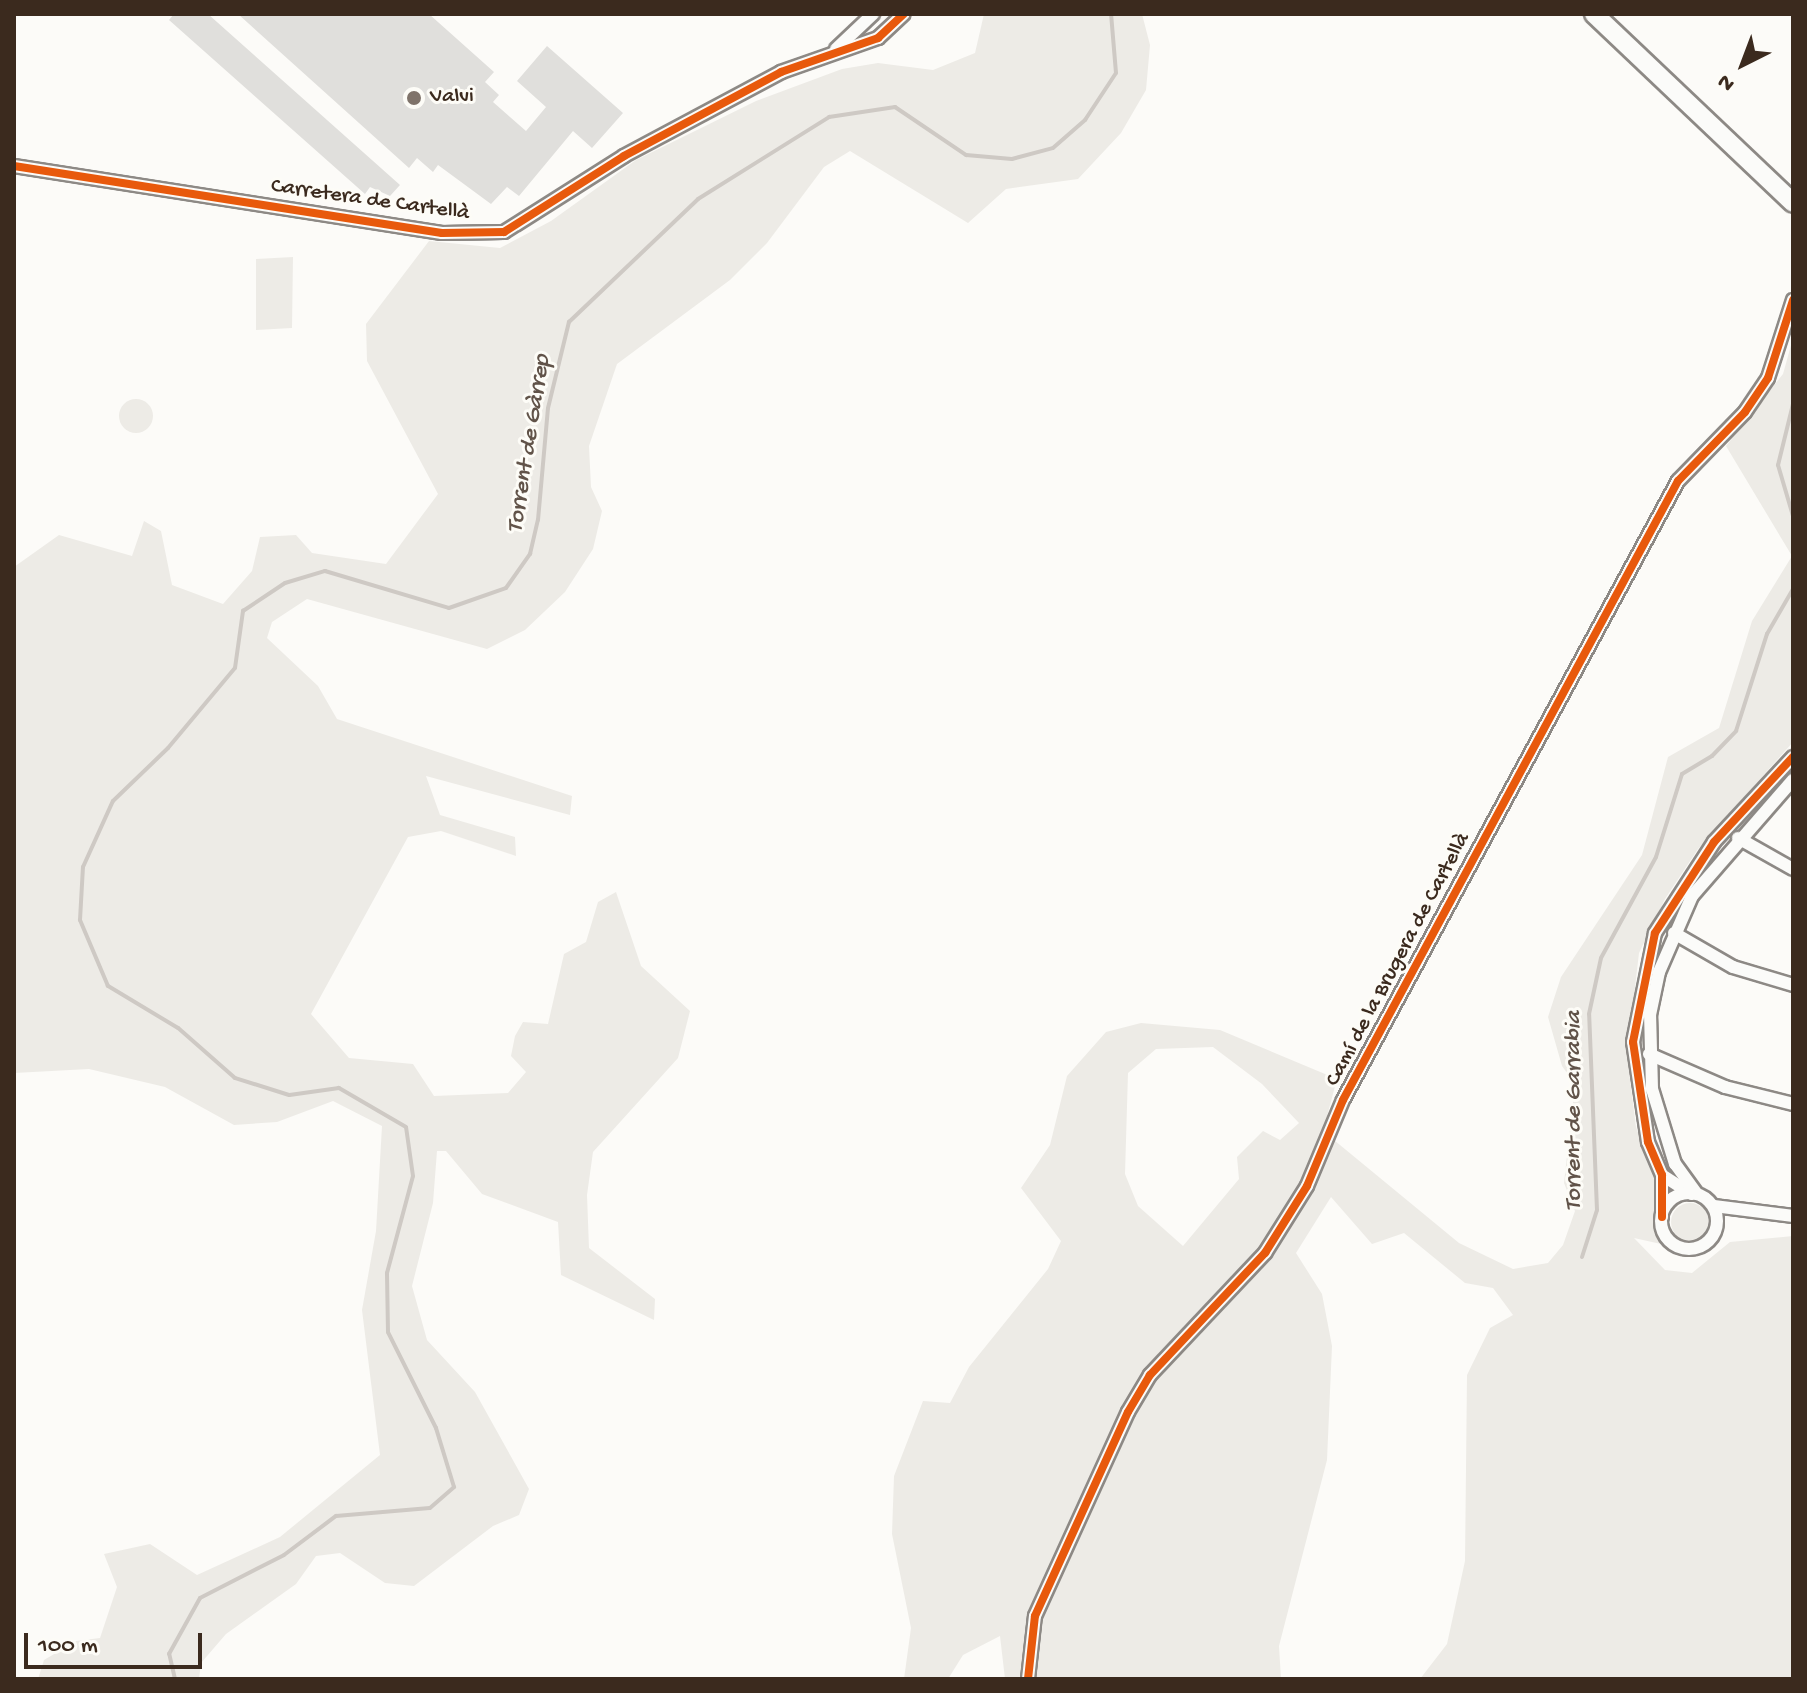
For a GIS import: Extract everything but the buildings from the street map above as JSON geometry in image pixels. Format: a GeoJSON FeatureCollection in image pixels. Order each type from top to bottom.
{"type":"FeatureCollection","features":[{"type":"Feature","properties":{"kind":"main road"},"geometry":{"type":"LineString","coordinates":[[1594,14],[1793,203]]}},
{"type":"Feature","properties":{"kind":"street","name":"Carretera de Cartellà"},"geometry":{"type":"LineString","coordinates":[[14,166],[442,233],[504,232],[624,156],[836,49],[886,33],[904,14]]}},
{"type":"Feature","properties":{"kind":"street","name":"Carretera de Cartellà"},"geometry":{"type":"LineString","coordinates":[[836,49],[872,15]]}},
{"type":"Feature","properties":{"kind":"street"},"geometry":{"type":"LineString","coordinates":[[872,15],[886,33]]}},
{"type":"Feature","properties":{"kind":"street","name":"Camí de la Brugera de Cartellà"},"geometry":{"type":"LineString","coordinates":[[1028,1679],[1035,1616],[1128,1412],[1150,1375],[1265,1253],[1307,1186],[1343,1100],[1678,481],[1745,412],[1768,378],[1793,300]]}},
{"type":"Feature","properties":{"kind":"street"},"geometry":{"type":"LineString","coordinates":[[1714,1206],[1713,1238],[1693,1250],[1671,1243],[1662,1217],[1662,1175],[1648,1142],[1633,1042],[1655,933],[1714,842],[1793,757]]}},
{"type":"Feature","properties":{"kind":"street"},"geometry":{"type":"LineString","coordinates":[[1694,1194],[1675,1164],[1663,1130],[1649,1054],[1659,972],[1692,896],[1738,838],[1793,780]]}},
{"type":"Feature","properties":{"kind":"street"},"geometry":{"type":"LineString","coordinates":[[1738,838],[1793,869]]}},
{"type":"Feature","properties":{"kind":"street"},"geometry":{"type":"LineString","coordinates":[[1674,933],[1733,967],[1793,985]]}},
{"type":"Feature","properties":{"kind":"street"},"geometry":{"type":"LineString","coordinates":[[1649,1054],[1725,1087],[1793,1104]]}},
{"type":"Feature","properties":{"kind":"street"},"geometry":{"type":"LineString","coordinates":[[1662,1175],[1714,1206],[1793,1216]]}},
{"type":"Feature","properties":{"kind":"street"},"geometry":{"type":"LineString","coordinates":[[1662,1217],[1668,1203],[1694,1194]]}},
{"type":"Feature","properties":{"kind":"shaded area"},"geometry":{"type":"Polygon","coordinates":[[[984,14],[1142,14],[1150,45],[1146,90],[1121,133],[1078,179],[1006,189],[968,223],[850,151],[824,167],[767,243],[730,280],[617,364],[589,446],[591,487],[602,511],[593,549],[565,592],[525,630],[487,649],[307,599],[272,622],[267,638],[318,686],[337,719],[572,796],[570,815],[426,776],[440,815],[515,837],[516,856],[441,831],[408,837],[311,1014],[349,1058],[413,1064],[434,1096],[508,1093],[526,1072],[511,1056],[515,1036],[523,1022],[548,1024],[564,954],[586,942],[598,902],[616,892],[641,966],[690,1011],[678,1058],[593,1152],[587,1195],[589,1248],[655,1299],[654,1320],[561,1275],[558,1222],[482,1194],[446,1151],[437,1151],[433,1203],[412,1286],[427,1340],[475,1392],[529,1489],[519,1515],[493,1526],[414,1586],[385,1583],[340,1553],[316,1556],[296,1584],[226,1634],[201,1663],[199,1679],[38,1679],[44,1660],[76,1641],[100,1638],[117,1587],[104,1554],[150,1544],[197,1575],[280,1537],[380,1455],[362,1310],[376,1231],[382,1126],[333,1101],[277,1122],[234,1125],[165,1087],[89,1069],[14,1073],[14,567],[59,535],[132,556],[144,521],[161,531],[172,585],[223,604],[252,571],[260,537],[296,535],[312,553],[386,564],[438,494],[367,361],[366,324],[429,241],[500,248],[551,221],[636,160],[756,101],[842,69],[878,63],[933,70],[975,53],[984,14]]]}},
{"type":"Feature","properties":{"kind":"shaded area"},"geometry":{"type":"Polygon","coordinates":[[[293,257],[292,328],[256,330],[256,259],[293,257]]]}},
{"type":"Feature","properties":{"kind":"shaded area"},"geometry":{"type":"Polygon","coordinates":[[[1793,338],[1793,742],[1698,849],[1665,899],[1639,953],[1627,1056],[1636,1127],[1656,1183],[1654,1223],[1661,1244],[1634,1238],[1665,1270],[1692,1273],[1730,1242],[1793,1236],[1793,1679],[1420,1679],[1447,1644],[1465,1561],[1467,1375],[1490,1328],[1513,1315],[1493,1288],[1465,1283],[1404,1233],[1372,1244],[1331,1197],[1296,1253],[1322,1294],[1332,1346],[1327,1460],[1279,1646],[1281,1679],[1005,1679],[1000,1636],[963,1655],[948,1679],[904,1679],[911,1628],[892,1534],[894,1476],[923,1401],[950,1403],[969,1367],[1048,1269],[1061,1241],[1021,1188],[1050,1145],[1067,1076],[1106,1032],[1141,1023],[1220,1030],[1337,1079],[1323,1131],[1459,1243],[1513,1269],[1548,1263],[1563,1245],[1575,1211],[1564,1183],[1575,1084],[1562,1066],[1548,1017],[1561,977],[1642,855],[1668,757],[1719,728],[1752,621],[1792,556],[1726,446],[1783,374],[1793,338]],[[1213,1047],[1156,1049],[1128,1073],[1125,1174],[1138,1206],[1183,1246],[1239,1179],[1237,1157],[1263,1131],[1280,1140],[1299,1123],[1262,1084],[1213,1047]]]}},
{"type":"Feature","properties":{"kind":"shaded area"},"geometry":{"type":"Polygon","coordinates":[[[136,399],[148,404],[153,416],[148,428],[136,433],[124,428],[119,416],[124,404],[136,399]]]}},
{"type":"Feature","properties":{"kind":"shaded area"},"geometry":{"type":"Polygon","coordinates":[[[1690,1203],[1703,1209],[1709,1222],[1703,1235],[1690,1241],[1677,1235],[1671,1222],[1677,1209],[1690,1203]]]}},
{"type":"Feature","properties":{"kind":"waterway","name":"Torrent de Gàrrep"},"geometry":{"type":"LineString","coordinates":[[175,1679],[169,1654],[200,1598],[284,1555],[336,1516],[430,1508],[454,1487],[436,1428],[388,1332],[387,1273],[413,1176],[406,1127],[339,1088],[289,1095],[235,1078],[178,1028],[108,986],[80,920],[83,867],[113,801],[168,748],[235,668],[243,611],[285,583],[325,571],[449,608],[506,588],[530,554],[538,520],[548,408],[569,322],[698,199],[829,117],[895,107],[966,155],[1012,159],[1053,148],[1085,120],[1116,73],[1111,14]]}},
{"type":"Feature","properties":{"kind":"waterway","name":"Torrent de Garrabia"},"geometry":{"type":"LineString","coordinates":[[1793,404],[1778,465],[1793,516]]}},
{"type":"Feature","properties":{"kind":"waterway","name":"Torrent de Garrabia"},"geometry":{"type":"LineString","coordinates":[[1582,1257],[1597,1210],[1589,1014],[1601,958],[1656,857],[1682,774],[1712,756],[1736,731],[1767,634],[1793,589]]}},
{"type":"Feature","properties":{"kind":"cycle path"},"geometry":{"type":"LineString","coordinates":[[14,166],[442,233],[504,232],[624,156],[781,72],[878,38],[904,14]]}},
{"type":"Feature","properties":{"kind":"cycle path"},"geometry":{"type":"LineString","coordinates":[[1028,1679],[1035,1616],[1128,1412],[1150,1375],[1265,1253],[1307,1186],[1343,1100],[1678,481],[1745,412],[1768,378],[1793,300]]}},
{"type":"Feature","properties":{"kind":"cycle path"},"geometry":{"type":"LineString","coordinates":[[1662,1217],[1662,1175],[1648,1142],[1633,1042],[1655,933],[1714,842],[1793,757]]}},
{"type":"Feature","properties":{"kind":"place","name":"Valvi"},"geometry":{"type":"Point","coordinates":[414,98]}}]}
